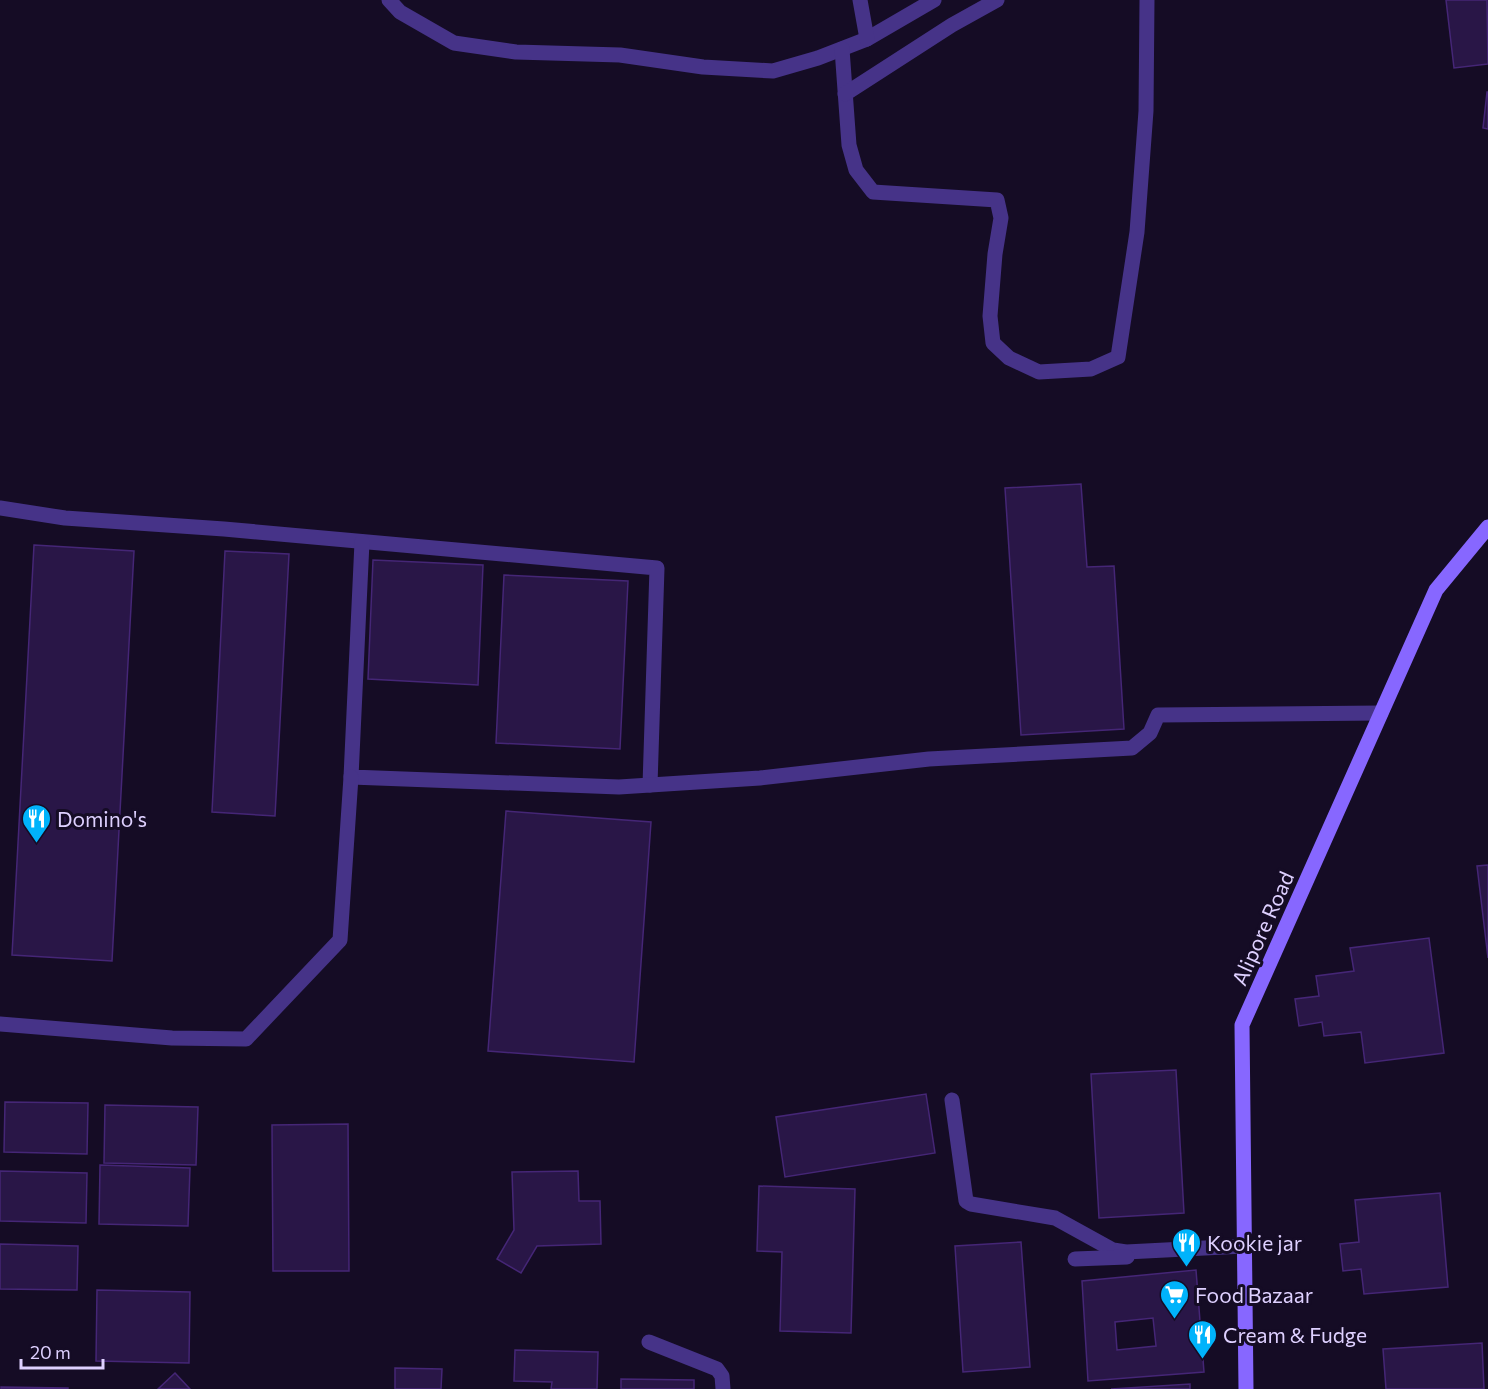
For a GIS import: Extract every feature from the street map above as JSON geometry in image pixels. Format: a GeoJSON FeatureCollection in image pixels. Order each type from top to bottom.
{"type":"FeatureCollection","features":[{"type":"Feature","properties":{"kind":"main road","name":"Alipore Road"},"geometry":{"type":"LineString","coordinates":[[1246,1389],[1242,1025],[1436,590],[1488,527]]}},
{"type":"Feature","properties":{"kind":"lane"},"geometry":{"type":"LineString","coordinates":[[389,0],[400,12],[454,43],[516,52],[620,55],[703,67],[773,71],[818,58],[867,39],[934,0]]}},
{"type":"Feature","properties":{"kind":"lane"},"geometry":{"type":"LineString","coordinates":[[860,0],[867,39]]}},
{"type":"Feature","properties":{"kind":"lane"},"geometry":{"type":"LineString","coordinates":[[845,94],[952,25],[997,0]]}},
{"type":"Feature","properties":{"kind":"lane"},"geometry":{"type":"LineString","coordinates":[[842,48],[849,145],[856,170],[873,192],[997,200],[1001,218],[995,254],[990,316],[993,343],[1009,358],[1039,372],[1091,369],[1118,357],[1137,232],[1146,111],[1147,0]]}},
{"type":"Feature","properties":{"kind":"lane"},"geometry":{"type":"LineString","coordinates":[[0,508],[65,518],[224,529],[657,568],[650,785]]}},
{"type":"Feature","properties":{"kind":"lane"},"geometry":{"type":"LineString","coordinates":[[0,1024],[172,1038],[246,1040],[340,940],[351,777],[362,542]]}},
{"type":"Feature","properties":{"kind":"lane"},"geometry":{"type":"LineString","coordinates":[[351,777],[619,787],[760,778],[929,759],[1132,748],[1150,733],[1158,715],[1381,713]]}},
{"type":"Feature","properties":{"kind":"lane"},"geometry":{"type":"LineString","coordinates":[[952,1100],[966,1201],[971,1204],[1055,1218],[1113,1250],[1126,1252],[1244,1250]]}},
{"type":"Feature","properties":{"kind":"lane"},"geometry":{"type":"LineString","coordinates":[[1075,1259],[1244,1250]]}},
{"type":"Feature","properties":{"kind":"lane"},"geometry":{"type":"LineString","coordinates":[[649,1342],[717,1369],[722,1376],[723,1389]]}},
{"type":"Feature","properties":{"kind":"building"},"geometry":{"type":"Polygon","coordinates":[[[1446,0],[1487,0],[1488,64],[1454,68],[1446,0]]]}},
{"type":"Feature","properties":{"kind":"building"},"geometry":{"type":"Polygon","coordinates":[[[1488,92],[1488,129],[1483,128],[1488,92]]]}},
{"type":"Feature","properties":{"kind":"building"},"geometry":{"type":"Polygon","coordinates":[[[1081,484],[1087,567],[1114,566],[1124,729],[1021,735],[1005,488],[1081,484]]]}},
{"type":"Feature","properties":{"kind":"building"},"geometry":{"type":"Polygon","coordinates":[[[34,545],[134,551],[112,961],[12,955],[34,545]]]}},
{"type":"Feature","properties":{"kind":"building"},"geometry":{"type":"Polygon","coordinates":[[[225,551],[289,554],[275,816],[212,812],[225,551]]]}},
{"type":"Feature","properties":{"kind":"building"},"geometry":{"type":"Polygon","coordinates":[[[373,560],[483,565],[478,685],[368,679],[373,560]]]}},
{"type":"Feature","properties":{"kind":"building"},"geometry":{"type":"Polygon","coordinates":[[[504,575],[628,581],[620,749],[496,743],[504,575]]]}},
{"type":"Feature","properties":{"kind":"building"},"geometry":{"type":"Polygon","coordinates":[[[506,811],[651,822],[634,1062],[488,1051],[506,811]]]}},
{"type":"Feature","properties":{"kind":"building"},"geometry":{"type":"Polygon","coordinates":[[[1488,865],[1488,958],[1477,866],[1488,865]]]}},
{"type":"Feature","properties":{"kind":"building"},"geometry":{"type":"Polygon","coordinates":[[[1429,938],[1444,1053],[1365,1063],[1361,1032],[1324,1036],[1322,1022],[1299,1026],[1295,999],[1319,996],[1316,976],[1354,971],[1350,948],[1429,938]]]}},
{"type":"Feature","properties":{"kind":"building"},"geometry":{"type":"Polygon","coordinates":[[[1176,1070],[1184,1213],[1099,1218],[1091,1074],[1176,1070]]]}},
{"type":"Feature","properties":{"kind":"building"},"geometry":{"type":"Polygon","coordinates":[[[926,1094],[935,1153],[785,1177],[776,1117],[926,1094]]]}},
{"type":"Feature","properties":{"kind":"building"},"geometry":{"type":"Polygon","coordinates":[[[5,1102],[88,1103],[87,1154],[4,1152],[5,1102]]]}},
{"type":"Feature","properties":{"kind":"building"},"geometry":{"type":"Polygon","coordinates":[[[105,1105],[198,1107],[196,1165],[104,1163],[105,1105]]]}},
{"type":"Feature","properties":{"kind":"building"},"geometry":{"type":"Polygon","coordinates":[[[348,1124],[349,1271],[273,1271],[272,1125],[348,1124]]]}},
{"type":"Feature","properties":{"kind":"building"},"geometry":{"type":"Polygon","coordinates":[[[100,1165],[190,1168],[188,1226],[99,1224],[100,1165]]]}},
{"type":"Feature","properties":{"kind":"building"},"geometry":{"type":"Polygon","coordinates":[[[0,1171],[87,1173],[86,1223],[0,1221],[0,1171]]]}},
{"type":"Feature","properties":{"kind":"building"},"geometry":{"type":"Polygon","coordinates":[[[578,1171],[579,1201],[600,1201],[601,1244],[537,1246],[521,1273],[497,1259],[514,1230],[512,1172],[578,1171]]]}},
{"type":"Feature","properties":{"kind":"building"},"geometry":{"type":"Polygon","coordinates":[[[759,1186],[855,1189],[851,1333],[780,1331],[782,1252],[757,1251],[759,1186]]]}},
{"type":"Feature","properties":{"kind":"building"},"geometry":{"type":"Polygon","coordinates":[[[1440,1193],[1448,1287],[1364,1294],[1361,1269],[1343,1271],[1340,1244],[1359,1242],[1355,1200],[1440,1193]]]}},
{"type":"Feature","properties":{"kind":"building"},"geometry":{"type":"Polygon","coordinates":[[[1021,1242],[1030,1367],[963,1372],[955,1246],[1021,1242]]]}},
{"type":"Feature","properties":{"kind":"building"},"geometry":{"type":"Polygon","coordinates":[[[0,1244],[78,1246],[77,1290],[0,1289],[0,1244]]]}},
{"type":"Feature","properties":{"kind":"building"},"geometry":{"type":"Polygon","coordinates":[[[1196,1270],[1204,1372],[1088,1381],[1082,1281],[1196,1270]],[[1153,1318],[1115,1322],[1117,1350],[1156,1346],[1153,1318]]]}},
{"type":"Feature","properties":{"kind":"building"},"geometry":{"type":"Polygon","coordinates":[[[97,1290],[190,1292],[189,1363],[96,1361],[97,1290]]]}},
{"type":"Feature","properties":{"kind":"building"},"geometry":{"type":"Polygon","coordinates":[[[1482,1343],[1484,1389],[1386,1389],[1383,1349],[1482,1343]]]}},
{"type":"Feature","properties":{"kind":"building"},"geometry":{"type":"Polygon","coordinates":[[[515,1350],[598,1352],[597,1389],[551,1389],[552,1382],[514,1381],[515,1350]]]}},
{"type":"Feature","properties":{"kind":"building"},"geometry":{"type":"Polygon","coordinates":[[[395,1368],[442,1369],[441,1389],[395,1389],[395,1368]]]}},
{"type":"Feature","properties":{"kind":"building"},"geometry":{"type":"Polygon","coordinates":[[[175,1373],[190,1389],[158,1389],[175,1373]]]}},
{"type":"Feature","properties":{"kind":"building"},"geometry":{"type":"Polygon","coordinates":[[[621,1379],[694,1380],[694,1389],[621,1389],[621,1379]]]}},
{"type":"Feature","properties":{"kind":"building"},"geometry":{"type":"Polygon","coordinates":[[[1190,1384],[1190,1389],[1111,1389],[1190,1384]]]}},
{"type":"Feature","properties":{"kind":"building"},"geometry":{"type":"Polygon","coordinates":[[[1,1387],[68,1388],[68,1389],[1,1389],[1,1387]]]}},
{"type":"Feature","properties":{"kind":"place","name":"Domino's"},"geometry":{"type":"Point","coordinates":[36,844]}},
{"type":"Feature","properties":{"kind":"place","name":"Kookie jar"},"geometry":{"type":"Point","coordinates":[1186,1268]}},
{"type":"Feature","properties":{"kind":"place","name":"Food Bazaar"},"geometry":{"type":"Point","coordinates":[1174,1320]}},
{"type":"Feature","properties":{"kind":"place","name":"Cream & Fudge"},"geometry":{"type":"Point","coordinates":[1202,1360]}}]}
